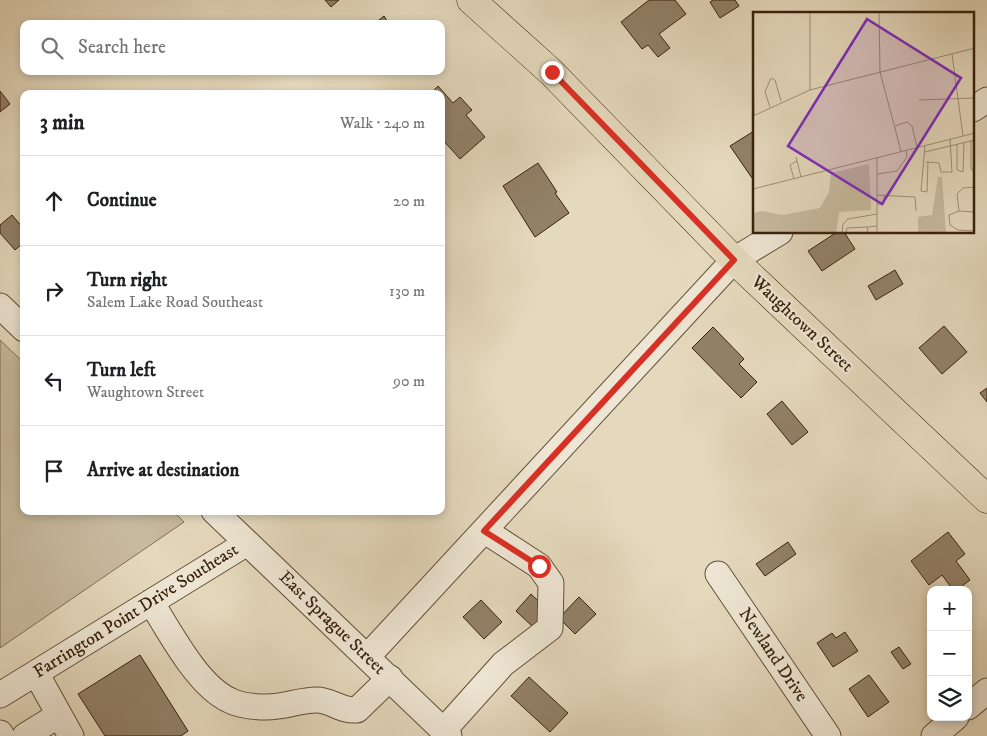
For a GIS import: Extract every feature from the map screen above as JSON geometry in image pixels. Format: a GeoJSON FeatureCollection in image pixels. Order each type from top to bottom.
{"type":"FeatureCollection","features":[{"type":"Feature","properties":{"kind":"main road","name":"Waughtown Street"},"geometry":{"type":"LineString","coordinates":[[471,0],[552,72],[734,260],[987,499]]}},
{"type":"Feature","properties":{"kind":"street"},"geometry":{"type":"LineString","coordinates":[[974,108],[987,100]]}},
{"type":"Feature","properties":{"kind":"street"},"geometry":{"type":"LineString","coordinates":[[367,656],[734,260],[777,234]]}},
{"type":"Feature","properties":{"kind":"street"},"geometry":{"type":"LineString","coordinates":[[0,306],[20,325]]}},
{"type":"Feature","properties":{"kind":"street","name":"East Sprague Street"},"geometry":{"type":"LineString","coordinates":[[218,515],[446,733]]}},
{"type":"Feature","properties":{"kind":"street"},"geometry":{"type":"LineString","coordinates":[[446,733],[503,664],[550,628],[551,583],[539,566],[484,531]]}},
{"type":"Feature","properties":{"kind":"street","name":"Farrington Point Drive Southeast"},"geometry":{"type":"LineString","coordinates":[[0,695],[247,543]]}},
{"type":"Feature","properties":{"kind":"street","name":"Newland Drive"},"geometry":{"type":"LineString","coordinates":[[718,574],[828,736]]}},
{"type":"Feature","properties":{"kind":"street"},"geometry":{"type":"LineString","coordinates":[[151,602],[177,643],[208,685],[229,700],[241,704],[267,707],[322,700],[342,709],[357,710],[390,678]]}},
{"type":"Feature","properties":{"kind":"street"},"geometry":{"type":"LineString","coordinates":[[25,736],[65,726],[36,673]]}},
{"type":"Feature","properties":{"kind":"street"},"geometry":{"type":"LineString","coordinates":[[972,704],[987,691]]}},
{"type":"Feature","properties":{"kind":"street"},"geometry":{"type":"LineString","coordinates":[[934,736],[951,721]]}},
{"type":"Feature","properties":{"kind":"shaded area"},"geometry":{"type":"Polygon","coordinates":[[[0,340],[20,359],[20,515],[177,515],[184,522],[0,648],[0,340]]]}},
{"type":"Feature","properties":{"kind":"building"},"geometry":{"type":"Polygon","coordinates":[[[325,0],[339,0],[331,7],[325,0]]]}},
{"type":"Feature","properties":{"kind":"building"},"geometry":{"type":"Polygon","coordinates":[[[649,0],[675,0],[686,14],[659,34],[670,48],[658,57],[648,45],[642,49],[621,22],[649,0]]]}},
{"type":"Feature","properties":{"kind":"building"},"geometry":{"type":"Polygon","coordinates":[[[713,0],[735,0],[739,6],[720,18],[710,2],[713,0]]]}},
{"type":"Feature","properties":{"kind":"building"},"geometry":{"type":"Polygon","coordinates":[[[0,91],[10,104],[0,112],[0,91]]]}},
{"type":"Feature","properties":{"kind":"building"},"geometry":{"type":"Polygon","coordinates":[[[445,94],[453,103],[460,97],[472,110],[466,115],[485,137],[460,159],[445,142],[445,94]]]}},
{"type":"Feature","properties":{"kind":"building"},"geometry":{"type":"Polygon","coordinates":[[[753,132],[753,178],[752,178],[730,146],[753,132]]]}},
{"type":"Feature","properties":{"kind":"building"},"geometry":{"type":"Polygon","coordinates":[[[538,163],[569,213],[535,237],[503,186],[538,163]]]}},
{"type":"Feature","properties":{"kind":"building"},"geometry":{"type":"Polygon","coordinates":[[[12,215],[20,224],[20,246],[15,250],[0,233],[0,225],[12,215]]]}},
{"type":"Feature","properties":{"kind":"building"},"geometry":{"type":"Polygon","coordinates":[[[834,234],[845,234],[855,249],[822,271],[808,251],[834,234]]]}},
{"type":"Feature","properties":{"kind":"building"},"geometry":{"type":"Polygon","coordinates":[[[895,270],[903,284],[876,300],[868,286],[895,270]]]}},
{"type":"Feature","properties":{"kind":"building"},"geometry":{"type":"Polygon","coordinates":[[[944,326],[967,352],[942,374],[919,348],[944,326]]]}},
{"type":"Feature","properties":{"kind":"building"},"geometry":{"type":"Polygon","coordinates":[[[713,327],[744,359],[739,364],[757,382],[741,398],[692,348],[713,327]]]}},
{"type":"Feature","properties":{"kind":"building"},"geometry":{"type":"Polygon","coordinates":[[[987,388],[987,402],[980,393],[987,388]]]}},
{"type":"Feature","properties":{"kind":"building"},"geometry":{"type":"Polygon","coordinates":[[[782,401],[808,432],[792,445],[767,414],[782,401]]]}},
{"type":"Feature","properties":{"kind":"building"},"geometry":{"type":"Polygon","coordinates":[[[948,532],[965,554],[956,561],[970,580],[962,586],[950,586],[942,575],[929,585],[911,561],[948,532]]]}},
{"type":"Feature","properties":{"kind":"building"},"geometry":{"type":"Polygon","coordinates":[[[788,542],[796,554],[765,576],[756,564],[788,542]]]}},
{"type":"Feature","properties":{"kind":"building"},"geometry":{"type":"Polygon","coordinates":[[[531,594],[548,610],[533,627],[516,611],[531,594]]]}},
{"type":"Feature","properties":{"kind":"building"},"geometry":{"type":"Polygon","coordinates":[[[579,597],[596,614],[575,634],[559,618],[579,597]]]}},
{"type":"Feature","properties":{"kind":"building"},"geometry":{"type":"Polygon","coordinates":[[[481,600],[502,622],[484,639],[463,617],[481,600]]]}},
{"type":"Feature","properties":{"kind":"building"},"geometry":{"type":"Polygon","coordinates":[[[845,632],[858,651],[833,667],[817,643],[832,633],[836,638],[845,632]]]}},
{"type":"Feature","properties":{"kind":"building"},"geometry":{"type":"Polygon","coordinates":[[[899,647],[911,664],[903,669],[891,652],[899,647]]]}},
{"type":"Feature","properties":{"kind":"building"},"geometry":{"type":"Polygon","coordinates":[[[140,655],[188,731],[181,736],[105,736],[78,694],[140,655]]]}},
{"type":"Feature","properties":{"kind":"building"},"geometry":{"type":"Polygon","coordinates":[[[869,675],[889,702],[868,717],[849,689],[869,675]]]}},
{"type":"Feature","properties":{"kind":"building"},"geometry":{"type":"Polygon","coordinates":[[[529,677],[568,713],[550,732],[511,696],[529,677]]]}},
{"type":"Feature","properties":{"kind":"route"},"geometry":{"type":"LineString","coordinates":[[539,566],[484,531],[734,260],[552,72]]}}]}
